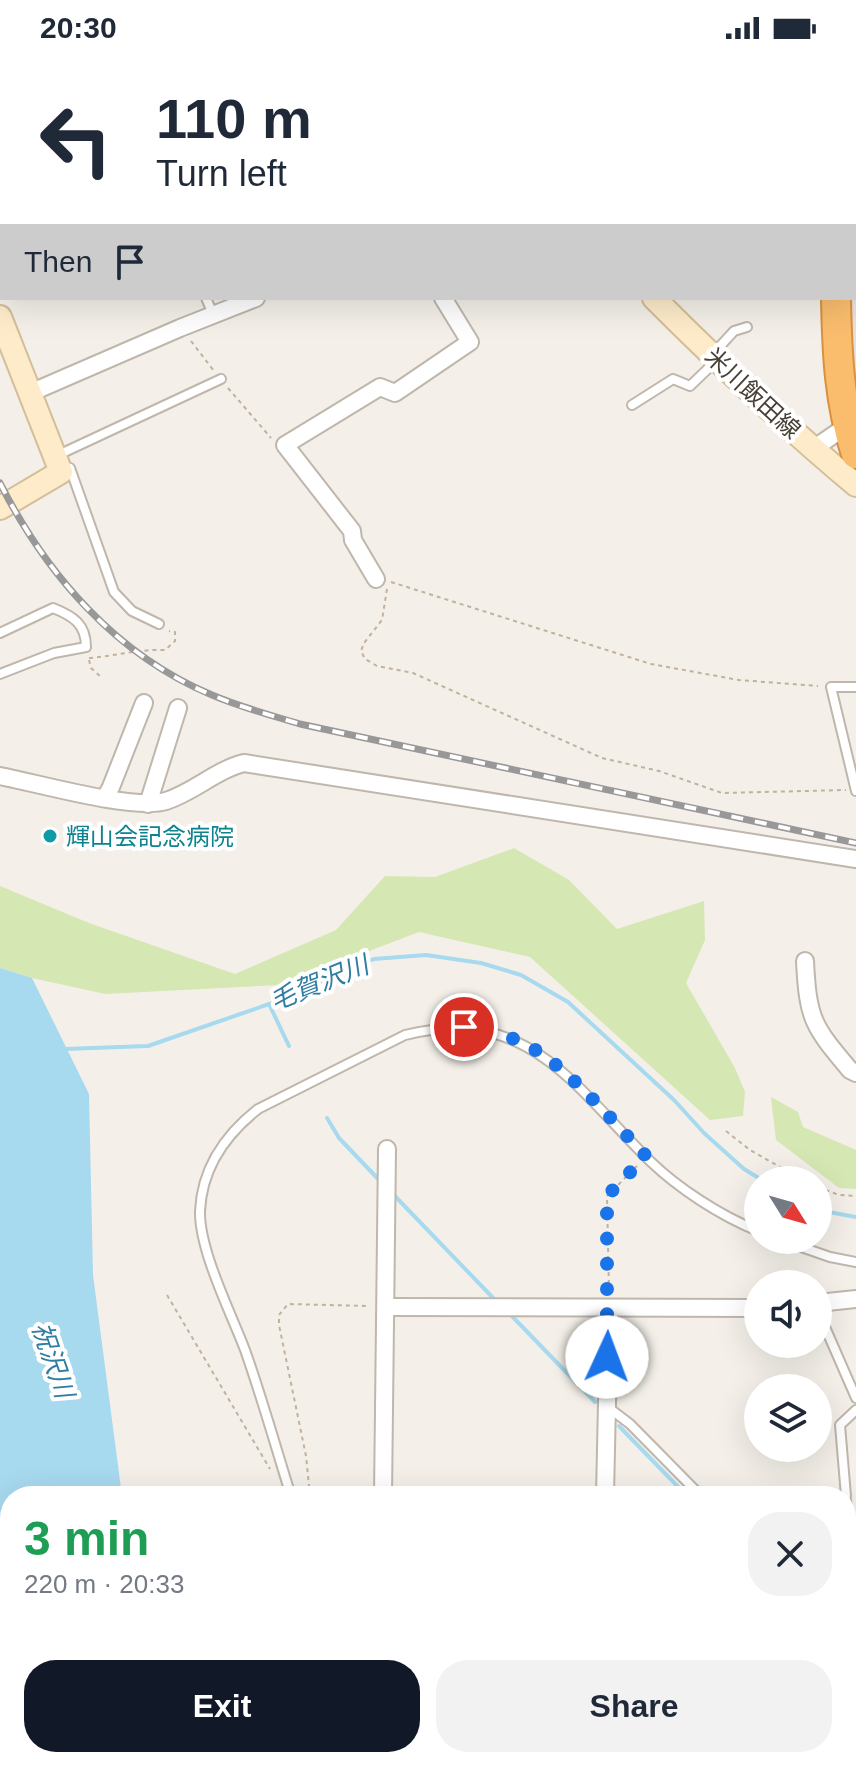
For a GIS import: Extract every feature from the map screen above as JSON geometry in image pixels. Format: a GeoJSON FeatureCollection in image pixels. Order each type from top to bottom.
{"type":"FeatureCollection","features":[{"type":"Feature","properties":{"kind":"highway"},"geometry":{"type":"LineString","coordinates":[[836,300],[837,361],[856,454]]}},
{"type":"Feature","properties":{"kind":"main road","name":"米川飯田線"},"geometry":{"type":"LineString","coordinates":[[656,300],[714,358],[856,485]]}},
{"type":"Feature","properties":{"kind":"main road"},"geometry":{"type":"LineString","coordinates":[[0,317],[58,464],[1,507]]}},
{"type":"Feature","properties":{"kind":"street"},"geometry":{"type":"LineString","coordinates":[[30,393],[251,300]]}},
{"type":"Feature","properties":{"kind":"street"},"geometry":{"type":"LineString","coordinates":[[384,580],[353,540],[352,531],[285,445],[380,387],[395,393],[470,342],[444,300]]}},
{"type":"Feature","properties":{"kind":"street"},"geometry":{"type":"LineString","coordinates":[[813,449],[851,423]]}},
{"type":"Feature","properties":{"kind":"street"},"geometry":{"type":"LineString","coordinates":[[105,798],[144,703]]}},
{"type":"Feature","properties":{"kind":"street"},"geometry":{"type":"LineString","coordinates":[[148,804],[178,708]]}},
{"type":"Feature","properties":{"kind":"street"},"geometry":{"type":"LineString","coordinates":[[0,776],[148,804],[167,801],[230,766],[244,763],[856,859]]}},
{"type":"Feature","properties":{"kind":"street"},"geometry":{"type":"LineString","coordinates":[[805,961],[807,1003],[814,1022],[820,1035],[856,1073]]}},
{"type":"Feature","properties":{"kind":"street"},"geometry":{"type":"LineString","coordinates":[[383,1486],[387,1149]]}},
{"type":"Feature","properties":{"kind":"street"},"geometry":{"type":"LineString","coordinates":[[832,1302],[856,1299]]}},
{"type":"Feature","properties":{"kind":"street"},"geometry":{"type":"LineString","coordinates":[[386,1307],[744,1308]]}},
{"type":"Feature","properties":{"kind":"street"},"geometry":{"type":"LineString","coordinates":[[605,1486],[609,1309]]}},
{"type":"Feature","properties":{"kind":"lane"},"geometry":{"type":"LineString","coordinates":[[207,300],[213,315]]}},
{"type":"Feature","properties":{"kind":"lane"},"geometry":{"type":"LineString","coordinates":[[632,405],[673,379],[690,386],[734,331],[747,327]]}},
{"type":"Feature","properties":{"kind":"lane"},"geometry":{"type":"LineString","coordinates":[[58,464],[221,379]]}},
{"type":"Feature","properties":{"kind":"lane"},"geometry":{"type":"LineString","coordinates":[[58,464],[70,468],[114,592],[132,611],[159,624]]}},
{"type":"Feature","properties":{"kind":"lane"},"geometry":{"type":"LineString","coordinates":[[0,633],[53,608],[72,616],[82,626],[86,636],[86,647],[54,653],[0,674]]}},
{"type":"Feature","properties":{"kind":"lane"},"geometry":{"type":"LineString","coordinates":[[856,687],[831,687],[856,791]]}},
{"type":"Feature","properties":{"kind":"lane"},"geometry":{"type":"LineString","coordinates":[[288,1486],[246,1353],[206,1246],[200,1213],[205,1181],[218,1151],[238,1125],[258,1109],[405,1035],[464,1027],[492,1033],[527,1044],[555,1064],[646,1156],[700,1199],[744,1223]]}},
{"type":"Feature","properties":{"kind":"lane"},"geometry":{"type":"LineString","coordinates":[[821,1254],[856,1262]]}},
{"type":"Feature","properties":{"kind":"lane"},"geometry":{"type":"LineString","coordinates":[[832,1343],[856,1398]]}},
{"type":"Feature","properties":{"kind":"lane"},"geometry":{"type":"LineString","coordinates":[[606,1405],[630,1424],[691,1486]]}},
{"type":"Feature","properties":{"kind":"lane"},"geometry":{"type":"LineString","coordinates":[[845,1486],[840,1425],[856,1410]]}},
{"type":"Feature","properties":{"kind":"path"},"geometry":{"type":"LineString","coordinates":[[83,56],[88,56]]}},
{"type":"Feature","properties":{"kind":"path"},"geometry":{"type":"LineString","coordinates":[[180,328],[276,444],[285,445]]}},
{"type":"Feature","properties":{"kind":"path"},"geometry":{"type":"LineString","coordinates":[[384,580],[387,588],[382,620],[361,651],[365,659],[377,666],[413,673],[602,758],[659,771],[722,793],[856,791]]}},
{"type":"Feature","properties":{"kind":"path"},"geometry":{"type":"LineString","coordinates":[[384,580],[651,664],[739,680],[831,687]]}},
{"type":"Feature","properties":{"kind":"path"},"geometry":{"type":"LineString","coordinates":[[88,658],[119,656],[143,649],[165,650],[175,641],[175,632]]}},
{"type":"Feature","properties":{"kind":"path"},"geometry":{"type":"LineString","coordinates":[[86,647],[91,668],[101,677]]}},
{"type":"Feature","properties":{"kind":"path"},"geometry":{"type":"LineString","coordinates":[[726,1131],[750,1150],[778,1166]]}},
{"type":"Feature","properties":{"kind":"path"},"geometry":{"type":"LineString","coordinates":[[609,1309],[607,1196],[646,1156]]}},
{"type":"Feature","properties":{"kind":"path"},"geometry":{"type":"LineString","coordinates":[[832,1192],[856,1196]]}},
{"type":"Feature","properties":{"kind":"path"},"geometry":{"type":"LineString","coordinates":[[167,1295],[275,1476]]}},
{"type":"Feature","properties":{"kind":"path"},"geometry":{"type":"LineString","coordinates":[[309,1486],[279,1315],[288,1304],[386,1307]]}},
{"type":"Feature","properties":{"kind":"green space"},"geometry":{"type":"Polygon","coordinates":[[[514,848],[569,880],[617,929],[704,901],[705,940],[686,983],[735,1068],[745,1092],[743,1116],[710,1120],[530,957],[419,932],[280,985],[105,994],[0,968],[0,886],[89,923],[235,974],[336,930],[385,876],[435,877],[514,848]]]}},
{"type":"Feature","properties":{"kind":"green space"},"geometry":{"type":"Polygon","coordinates":[[[771,1097],[798,1112],[803,1127],[856,1150],[856,1189],[839,1188],[832,1183],[832,1166],[810,1166],[776,1140],[771,1097]]]}},
{"type":"Feature","properties":{"kind":"shaded area"},"geometry":{"type":"Polygon","coordinates":[[[849,300],[856,300],[856,413],[852,392],[849,300]]]}},
{"type":"Feature","properties":{"kind":"water","name":"祝沢川"},"geometry":{"type":"Polygon","coordinates":[[[0,968],[32,978],[89,1094],[93,1275],[121,1486],[0,1486],[0,968]]]}},
{"type":"Feature","properties":{"kind":"waterway","name":"毛賀沢川"},"geometry":{"type":"LineString","coordinates":[[65,1049],[148,1046],[298,994],[329,977],[374,959],[426,955],[481,963],[521,975],[568,1002],[744,1169]]}},
{"type":"Feature","properties":{"kind":"waterway"},"geometry":{"type":"LineString","coordinates":[[269,1004],[289,1046]]}},
{"type":"Feature","properties":{"kind":"waterway"},"geometry":{"type":"LineString","coordinates":[[327,1118],[339,1138],[382,1183]]}},
{"type":"Feature","properties":{"kind":"waterway"},"geometry":{"type":"LineString","coordinates":[[391,1192],[496,1301]]}},
{"type":"Feature","properties":{"kind":"waterway","name":"毛賀沢川"},"geometry":{"type":"LineString","coordinates":[[832,1213],[856,1217]]}},
{"type":"Feature","properties":{"kind":"waterway"},"geometry":{"type":"LineString","coordinates":[[508,1312],[595,1402]]}},
{"type":"Feature","properties":{"kind":"waterway"},"geometry":{"type":"LineString","coordinates":[[619,1426],[677,1486]]}},
{"type":"Feature","properties":{"kind":"railway"},"geometry":{"type":"LineString","coordinates":[[0,483],[39,549],[87,608],[145,658],[212,695],[300,724],[856,843]]}},
{"type":"Feature","properties":{"kind":"place","name":"輝山会記念病院"},"geometry":{"type":"Point","coordinates":[50,836]}},
{"type":"Feature","properties":{"kind":"route"},"geometry":{"type":"LineString","coordinates":[[464,1027],[527,1044],[555,1064],[646,1156],[607,1196],[607,1357]]}}]}
